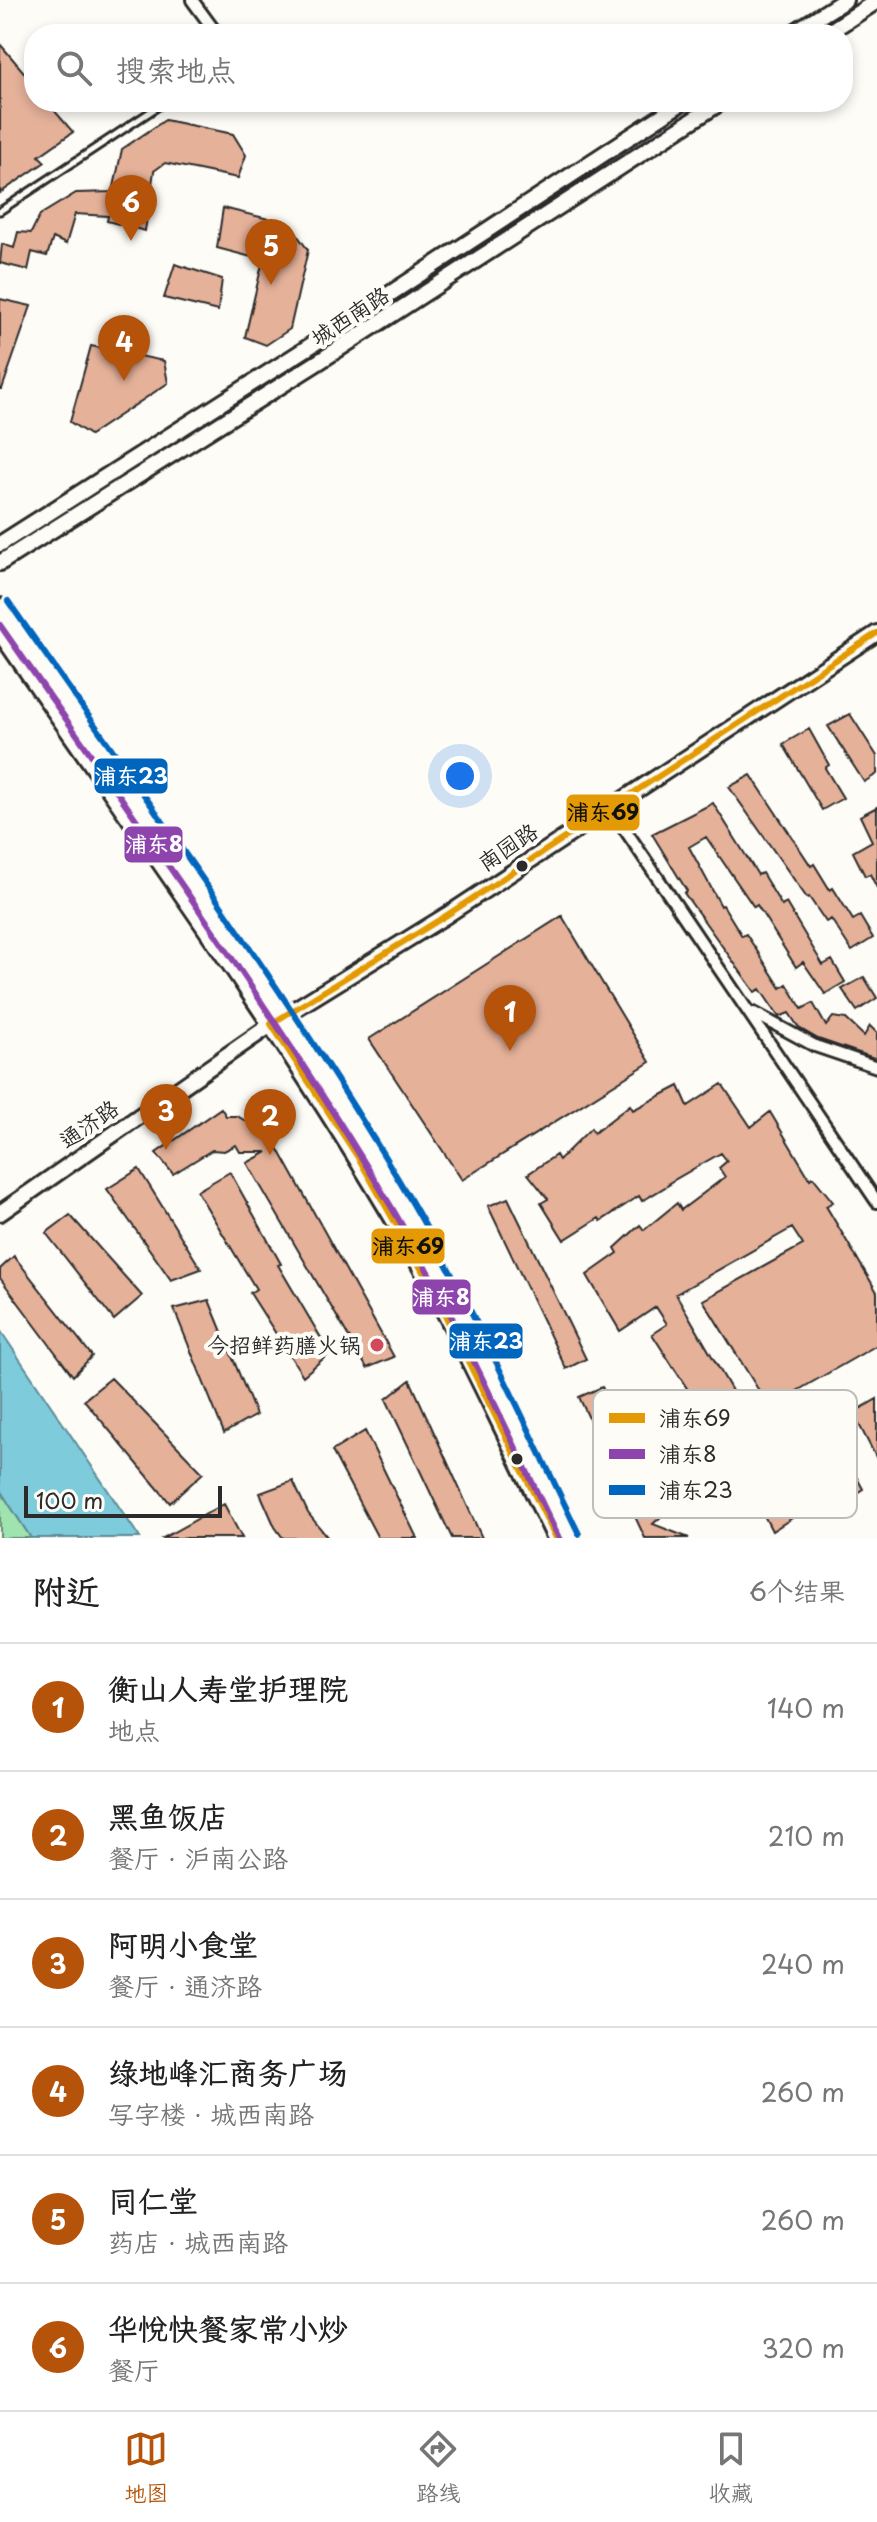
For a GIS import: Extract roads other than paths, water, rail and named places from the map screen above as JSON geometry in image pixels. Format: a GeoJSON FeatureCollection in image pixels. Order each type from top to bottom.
{"type":"FeatureCollection","features":[{"type":"Feature","properties":{"kind":"main road"},"geometry":{"type":"LineString","coordinates":[[807,24],[845,0]]}},
{"type":"Feature","properties":{"kind":"main road"},"geometry":{"type":"LineString","coordinates":[[841,24],[877,1]]}},
{"type":"Feature","properties":{"kind":"main road","name":"城西南路"},"geometry":{"type":"LineString","coordinates":[[0,544],[668,112]]}},
{"type":"Feature","properties":{"kind":"main road","name":"城西南路"},"geometry":{"type":"LineString","coordinates":[[0,563],[706,112]]}},
{"type":"Feature","properties":{"kind":"main road"},"geometry":{"type":"LineString","coordinates":[[0,607],[110,779]]}},
{"type":"Feature","properties":{"kind":"main road"},"geometry":{"type":"LineString","coordinates":[[0,631],[110,779],[347,1117],[433,1260],[570,1538]]}},
{"type":"Feature","properties":{"kind":"main road","name":"南园路"},"geometry":{"type":"LineString","coordinates":[[277,1021],[447,915],[877,633]]}},
{"type":"Feature","properties":{"kind":"main road"},"geometry":{"type":"LineString","coordinates":[[277,1021],[408,1243],[556,1538]]}},
{"type":"Feature","properties":{"kind":"main road","name":"通济路"},"geometry":{"type":"LineString","coordinates":[[0,1213],[277,1021]]}},
{"type":"Feature","properties":{"kind":"street"},"geometry":{"type":"LineString","coordinates":[[192,0],[210,24]]}},
{"type":"Feature","properties":{"kind":"street"},"geometry":{"type":"LineString","coordinates":[[609,806],[877,1202]]}},
{"type":"Feature","properties":{"kind":"street"},"geometry":{"type":"LineString","coordinates":[[748,1010],[815,1046],[877,1067]]}},
{"type":"Feature","properties":{"kind":"lane"},"geometry":{"type":"LineString","coordinates":[[0,211],[150,112]]}},
{"type":"Feature","properties":{"kind":"water"},"geometry":{"type":"Polygon","coordinates":[[[0,1330],[140,1538],[31,1538],[0,1490],[0,1330]]]}},
{"type":"Feature","properties":{"kind":"place","name":"华悦快餐家常小炒"},"geometry":{"type":"Point","coordinates":[131,241]}},
{"type":"Feature","properties":{"kind":"place","name":"同仁堂"},"geometry":{"type":"Point","coordinates":[271,285]}},
{"type":"Feature","properties":{"kind":"place","name":"绿地峰汇商务广场"},"geometry":{"type":"Point","coordinates":[124,381]}},
{"type":"Feature","properties":{"kind":"place","name":"衡山人寿堂护理院"},"geometry":{"type":"Point","coordinates":[510,1051]}},
{"type":"Feature","properties":{"kind":"place","name":"阿明小食堂"},"geometry":{"type":"Point","coordinates":[166,1150]}},
{"type":"Feature","properties":{"kind":"place","name":"黑鱼饭店"},"geometry":{"type":"Point","coordinates":[270,1155]}},
{"type":"Feature","properties":{"kind":"place","name":"今招鲜药膳火锅"},"geometry":{"type":"Point","coordinates":[377,1345]}}]}
